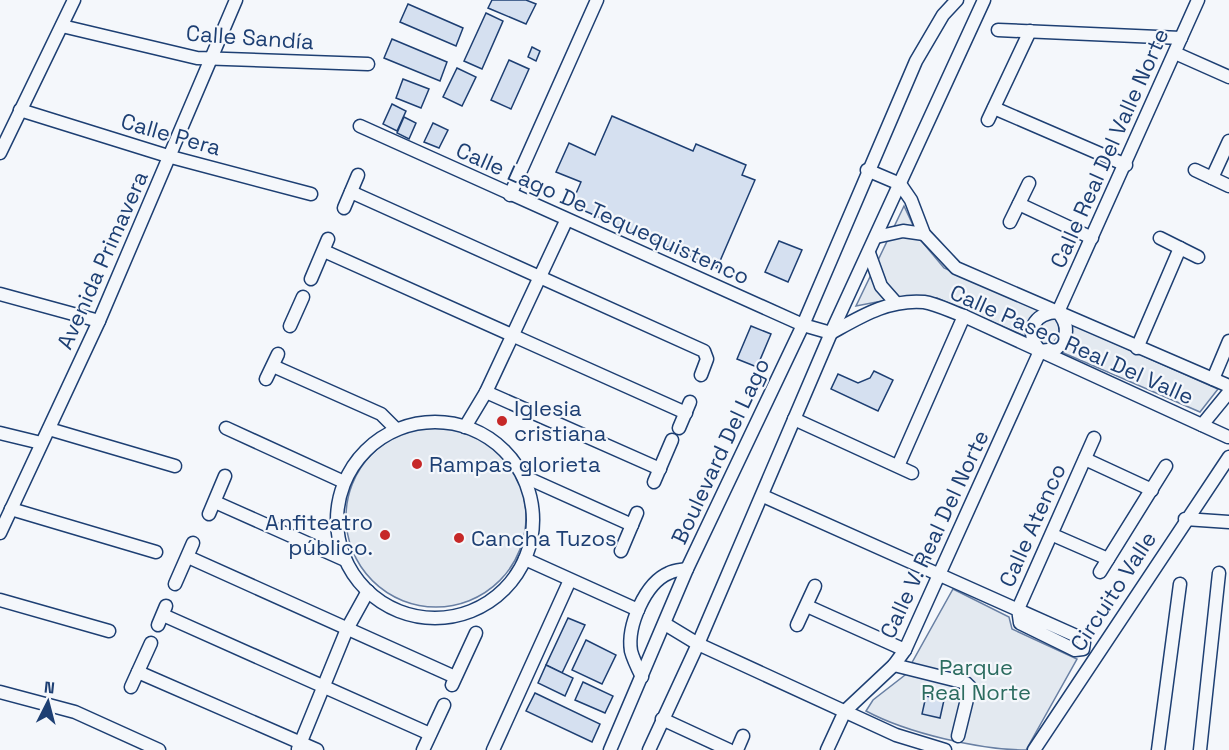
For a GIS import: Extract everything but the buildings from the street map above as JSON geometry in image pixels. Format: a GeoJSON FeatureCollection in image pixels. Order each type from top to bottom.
{"type":"FeatureCollection","features":[{"type":"Feature","properties":{"kind":"street"},"geometry":{"type":"LineString","coordinates":[[0,153],[74,0]]}},
{"type":"Feature","properties":{"kind":"street","name":"Avenida Primavera"},"geometry":{"type":"LineString","coordinates":[[0,533],[99,321],[171,157],[236,0]]}},
{"type":"Feature","properties":{"kind":"street"},"geometry":{"type":"LineString","coordinates":[[510,195],[597,0]]}},
{"type":"Feature","properties":{"kind":"street","name":"Boulevard Del Lago"},"geometry":{"type":"LineString","coordinates":[[610,750],[687,569],[803,326],[867,170],[916,61],[943,15],[957,0]]}},
{"type":"Feature","properties":{"kind":"street"},"geometry":{"type":"LineString","coordinates":[[649,750],[763,496],[831,333],[984,0]]}},
{"type":"Feature","properties":{"kind":"street","name":"Calle Real Del Valle Norte"},"geometry":{"type":"LineString","coordinates":[[1058,312],[1126,165],[1198,0]]}},
{"type":"Feature","properties":{"kind":"street","name":"Calle Sandía"},"geometry":{"type":"LineString","coordinates":[[62,26],[197,58],[368,64]]}},
{"type":"Feature","properties":{"kind":"street"},"geometry":{"type":"LineString","coordinates":[[999,30],[1181,38]]}},
{"type":"Feature","properties":{"kind":"street"},"geometry":{"type":"LineString","coordinates":[[988,120],[1030,31]]}},
{"type":"Feature","properties":{"kind":"street"},"geometry":{"type":"LineString","coordinates":[[1175,53],[1229,77]]}},
{"type":"Feature","properties":{"kind":"street"},"geometry":{"type":"LineString","coordinates":[[994,108],[1126,165]]}},
{"type":"Feature","properties":{"kind":"street","name":"Calle Pera"},"geometry":{"type":"LineString","coordinates":[[20,111],[171,157],[310,194]]}},
{"type":"Feature","properties":{"kind":"street","name":"Calle Lago De Tequequistenco"},"geometry":{"type":"LineString","coordinates":[[360,126],[566,221],[803,326],[831,333]]}},
{"type":"Feature","properties":{"kind":"street"},"geometry":{"type":"LineString","coordinates":[[1212,178],[1229,141]]}},
{"type":"Feature","properties":{"kind":"street"},"geometry":{"type":"LineString","coordinates":[[867,170],[900,184]]}},
{"type":"Feature","properties":{"kind":"street"},"geometry":{"type":"LineString","coordinates":[[1195,170],[1229,186]]}},
{"type":"Feature","properties":{"kind":"street"},"geometry":{"type":"LineString","coordinates":[[344,208],[358,175]]}},
{"type":"Feature","properties":{"kind":"street"},"geometry":{"type":"LineString","coordinates":[[1010,222],[1029,183]]}},
{"type":"Feature","properties":{"kind":"street","name":"Calle Paseo Real Del Valle"},"geometry":{"type":"LineString","coordinates":[[900,184],[911,200],[924,234],[956,268],[1229,386]]}},
{"type":"Feature","properties":{"kind":"street"},"geometry":{"type":"LineString","coordinates":[[351,192],[707,354],[700,375]]}},
{"type":"Feature","properties":{"kind":"street"},"geometry":{"type":"LineString","coordinates":[[1019,204],[1092,238]]}},
{"type":"Feature","properties":{"kind":"street"},"geometry":{"type":"LineString","coordinates":[[465,427],[486,392],[566,221]]}},
{"type":"Feature","properties":{"kind":"street"},"geometry":{"type":"LineString","coordinates":[[876,237],[903,231],[924,234]]}},
{"type":"Feature","properties":{"kind":"street"},"geometry":{"type":"LineString","coordinates":[[1160,238],[1198,257]]}},
{"type":"Feature","properties":{"kind":"street"},"geometry":{"type":"LineString","coordinates":[[311,279],[326,245],[513,335],[688,408],[679,428]]}},
{"type":"Feature","properties":{"kind":"street"},"geometry":{"type":"LineString","coordinates":[[1137,348],[1180,248]]}},
{"type":"Feature","properties":{"kind":"street"},"geometry":{"type":"LineString","coordinates":[[868,253],[881,285],[896,303]]}},
{"type":"Feature","properties":{"kind":"street"},"geometry":{"type":"LineString","coordinates":[[0,294],[99,321]]}},
{"type":"Feature","properties":{"kind":"street"},"geometry":{"type":"LineString","coordinates":[[290,326],[303,297]]}},
{"type":"Feature","properties":{"kind":"street","name":"Calle Paseo Real Del Valle"},"geometry":{"type":"LineString","coordinates":[[831,333],[869,312],[896,303],[926,302],[964,316],[1228,437]]}},
{"type":"Feature","properties":{"kind":"street"},"geometry":{"type":"LineString","coordinates":[[1058,312],[1066,327],[1066,336],[1056,349],[1040,351],[1032,342],[1031,330],[1036,319],[1046,313],[1058,312]]}},
{"type":"Feature","properties":{"kind":"street"},"geometry":{"type":"LineString","coordinates":[[898,466],[964,316]]}},
{"type":"Feature","properties":{"kind":"street"},"geometry":{"type":"LineString","coordinates":[[1213,379],[1229,341]]}},
{"type":"Feature","properties":{"kind":"street","name":"Calle V. Real Del Norte"},"geometry":{"type":"LineString","coordinates":[[827,750],[844,711],[894,665],[905,650],[1040,351]]}},
{"type":"Feature","properties":{"kind":"street"},"geometry":{"type":"LineString","coordinates":[[266,379],[275,360],[381,414],[396,429]]}},
{"type":"Feature","properties":{"kind":"street"},"geometry":{"type":"LineString","coordinates":[[486,392],[660,470]]}},
{"type":"Feature","properties":{"kind":"street"},"geometry":{"type":"LineString","coordinates":[[1202,425],[1229,392]]}},
{"type":"Feature","properties":{"kind":"street"},"geometry":{"type":"LineString","coordinates":[[794,419],[912,473]]}},
{"type":"Feature","properties":{"kind":"street"},"geometry":{"type":"LineString","coordinates":[[442,422],[465,427],[487,436],[505,451],[523,476],[533,514],[532,537],[525,559],[513,579],[497,596],[477,608],[455,615],[431,618],[408,614],[386,605],[368,591],[345,560],[338,534],[337,507],[344,482],[357,460],[369,448],[396,429],[419,423],[442,422]]}},
{"type":"Feature","properties":{"kind":"street"},"geometry":{"type":"LineString","coordinates":[[226,428],[344,482]]}},
{"type":"Feature","properties":{"kind":"street"},"geometry":{"type":"LineString","coordinates":[[50,429],[175,466]]}},
{"type":"Feature","properties":{"kind":"street"},"geometry":{"type":"LineString","coordinates":[[0,433],[41,443]]}},
{"type":"Feature","properties":{"kind":"street","name":"Calle Atenco"},"geometry":{"type":"LineString","coordinates":[[1018,609],[1053,535],[1094,438]]}},
{"type":"Feature","properties":{"kind":"street"},"geometry":{"type":"LineString","coordinates":[[654,482],[672,440]]}},
{"type":"Feature","properties":{"kind":"street","name":"Circuito Valle"},"geometry":{"type":"LineString","coordinates":[[1034,750],[1185,519],[1224,472],[1229,457]]}},
{"type":"Feature","properties":{"kind":"street"},"geometry":{"type":"LineString","coordinates":[[1085,459],[1152,490]]}},
{"type":"Feature","properties":{"kind":"street"},"geometry":{"type":"LineString","coordinates":[[1100,572],[1166,466]]}},
{"type":"Feature","properties":{"kind":"street"},"geometry":{"type":"LineString","coordinates":[[209,514],[225,476]]}},
{"type":"Feature","properties":{"kind":"street"},"geometry":{"type":"LineString","coordinates":[[523,476],[635,519],[621,551]]}},
{"type":"Feature","properties":{"kind":"street"},"geometry":{"type":"LineString","coordinates":[[763,496],[1018,609],[1081,638],[1084,642],[1083,649],[1075,650],[1020,623],[1018,609]]}},
{"type":"Feature","properties":{"kind":"street"},"geometry":{"type":"LineString","coordinates":[[215,502],[345,560]]}},
{"type":"Feature","properties":{"kind":"street"},"geometry":{"type":"LineString","coordinates":[[6,517],[156,552]]}},
{"type":"Feature","properties":{"kind":"street"},"geometry":{"type":"LineString","coordinates":[[1185,519],[1229,522]]}},
{"type":"Feature","properties":{"kind":"street"},"geometry":{"type":"LineString","coordinates":[[1053,535],[1108,559]]}},
{"type":"Feature","properties":{"kind":"street"},"geometry":{"type":"LineString","coordinates":[[175,584],[193,543]]}},
{"type":"Feature","properties":{"kind":"street"},"geometry":{"type":"LineString","coordinates":[[188,557],[347,629],[454,681],[476,633]]}},
{"type":"Feature","properties":{"kind":"street"},"geometry":{"type":"LineString","coordinates":[[525,559],[638,610]]}},
{"type":"Feature","properties":{"kind":"street"},"geometry":{"type":"LineString","coordinates":[[642,677],[631,651],[632,626],[638,610],[654,586],[668,573],[687,569]]}},
{"type":"Feature","properties":{"kind":"street"},"geometry":{"type":"LineString","coordinates":[[1200,750],[1219,573]]}},
{"type":"Feature","properties":{"kind":"street"},"geometry":{"type":"LineString","coordinates":[[493,750],[570,580]]}},
{"type":"Feature","properties":{"kind":"street"},"geometry":{"type":"LineString","coordinates":[[1158,750],[1180,584]]}},
{"type":"Feature","properties":{"kind":"street"},"geometry":{"type":"LineString","coordinates":[[797,624],[814,586]]}},
{"type":"Feature","properties":{"kind":"street"},"geometry":{"type":"LineString","coordinates":[[298,746],[347,629],[368,591]]}},
{"type":"Feature","properties":{"kind":"street"},"geometry":{"type":"LineString","coordinates":[[0,600],[109,631]]}},
{"type":"Feature","properties":{"kind":"street"},"geometry":{"type":"LineString","coordinates":[[807,606],[905,650]]}},
{"type":"Feature","properties":{"kind":"street"},"geometry":{"type":"LineString","coordinates":[[162,615],[430,734]]}},
{"type":"Feature","properties":{"kind":"street"},"geometry":{"type":"LineString","coordinates":[[665,624],[698,644],[844,711],[914,741],[945,750]]}},
{"type":"Feature","properties":{"kind":"street"},"geometry":{"type":"LineString","coordinates":[[131,687],[151,643]]}},
{"type":"Feature","properties":{"kind":"street"},"geometry":{"type":"LineString","coordinates":[[894,665],[966,683],[970,687],[958,736]]}},
{"type":"Feature","properties":{"kind":"street"},"geometry":{"type":"LineString","coordinates":[[138,672],[298,746],[317,750]]}},
{"type":"Feature","properties":{"kind":"street"},"geometry":{"type":"LineString","coordinates":[[0,692],[93,720],[159,750]]}},
{"type":"Feature","properties":{"kind":"street"},"geometry":{"type":"LineString","coordinates":[[423,750],[444,705]]}},
{"type":"Feature","properties":{"kind":"street"},"geometry":{"type":"LineString","coordinates":[[662,719],[729,750]]}},
{"type":"Feature","properties":{"kind":"street"},"geometry":{"type":"LineString","coordinates":[[736,750],[743,736]]}},
{"type":"Feature","properties":{"kind":"green space"},"geometry":{"type":"Polygon","coordinates":[[[904,206],[919,238],[944,268],[1218,389],[1200,412],[937,298],[908,296],[856,306],[904,206]]]}},
{"type":"Feature","properties":{"kind":"green space"},"geometry":{"type":"Polygon","coordinates":[[[436,427],[454,428],[471,433],[500,453],[520,482],[525,499],[525,535],[520,552],[500,581],[471,601],[454,606],[436,607],[418,606],[401,601],[372,581],[352,552],[347,535],[346,517],[347,499],[352,482],[372,453],[401,433],[418,428],[436,427]]]}},
{"type":"Feature","properties":{"kind":"green space","name":"Parque Real Norte"},"geometry":{"type":"Polygon","coordinates":[[[953,589],[1009,617],[1012,629],[1077,659],[1026,750],[987,747],[944,739],[902,726],[866,711],[873,700],[905,675],[953,589]]]}},
{"type":"Feature","properties":{"kind":"place","name":"Iglesia cristiana"},"geometry":{"type":"Point","coordinates":[502,421]}},
{"type":"Feature","properties":{"kind":"place","name":"Rampas glorieta"},"geometry":{"type":"Point","coordinates":[417,464]}},
{"type":"Feature","properties":{"kind":"place","name":"Anfiteatro público."},"geometry":{"type":"Point","coordinates":[385,535]}},
{"type":"Feature","properties":{"kind":"place","name":"Cancha Tuzos"},"geometry":{"type":"Point","coordinates":[459,538]}}]}
